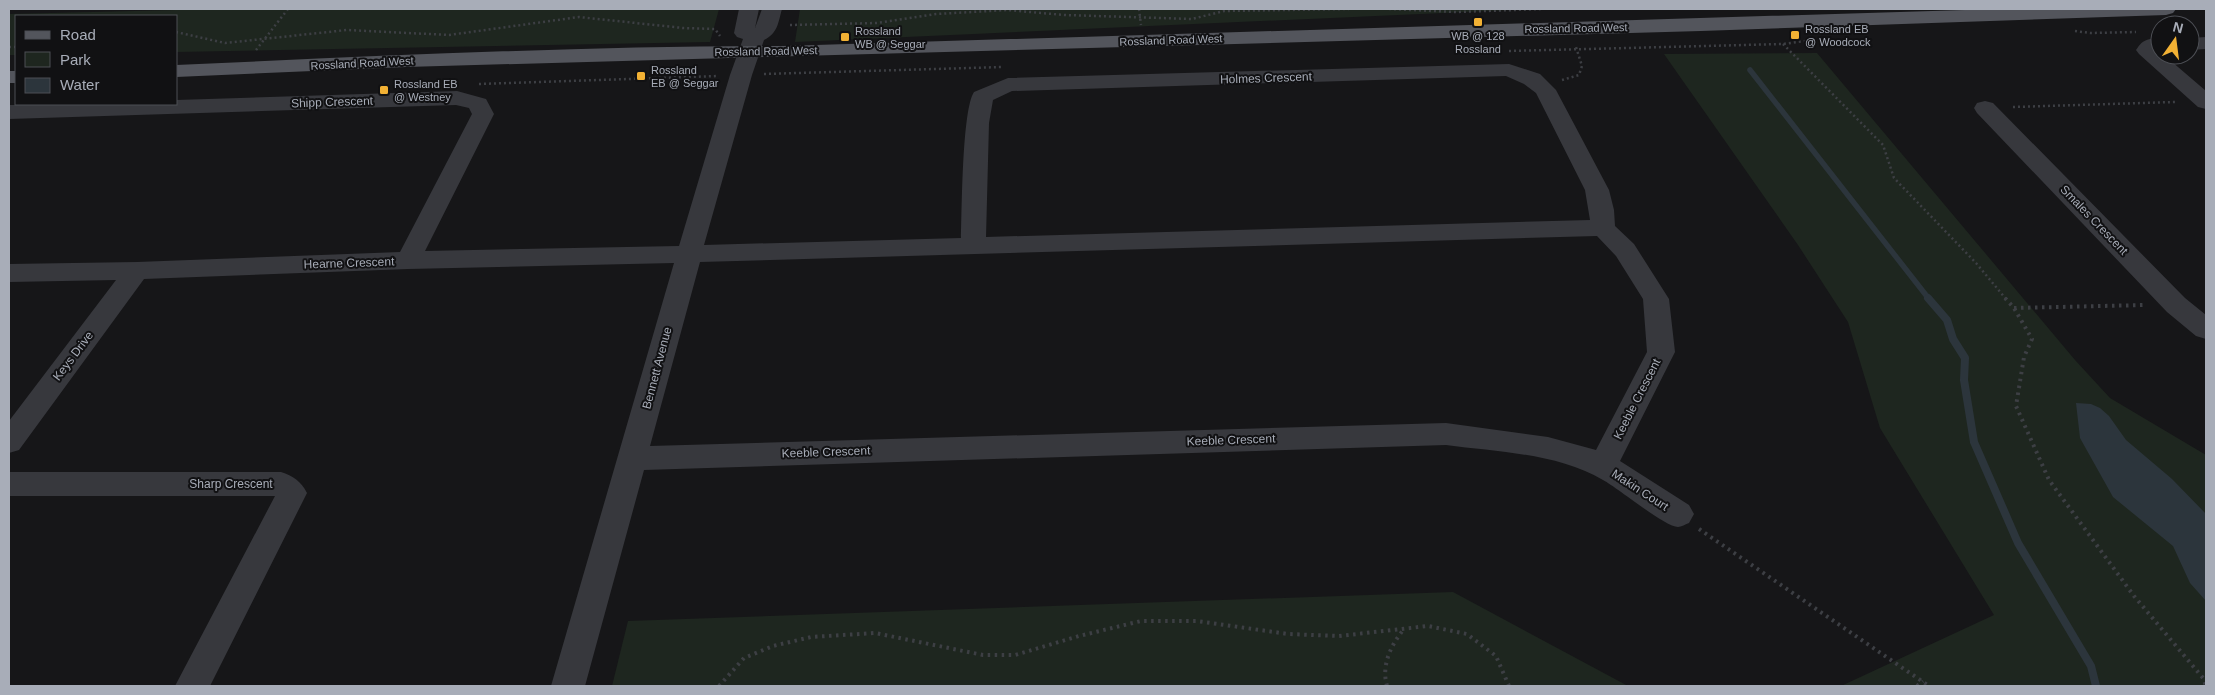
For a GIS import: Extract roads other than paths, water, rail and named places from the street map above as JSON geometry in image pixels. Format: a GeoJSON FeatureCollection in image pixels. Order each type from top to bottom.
{"type":"FeatureCollection","features":[{"type":"Feature","properties":{"kind":"main road","name":"Rossland Road West"},"geometry":{"type":"LineString","coordinates":[[178,71],[752,44],[1710,25],[2166,9]]}},
{"type":"Feature","properties":{"kind":"street"},"geometry":{"type":"LineString","coordinates":[[749,9],[744,33],[752,44]]}},
{"type":"Feature","properties":{"kind":"street","name":"Bennett Avenue"},"geometry":{"type":"LineString","coordinates":[[568,686],[741,75],[752,44],[766,31],[772,9]]}},
{"type":"Feature","properties":{"kind":"street"},"geometry":{"type":"LineString","coordinates":[[2164,65],[2206,101]]}},
{"type":"Feature","properties":{"kind":"street","name":"Holmes Crescent"},"geometry":{"type":"LineString","coordinates":[[973,246],[978,123],[982,97],[1008,85],[1509,70],[1532,79],[1545,90],[1597,190],[1602,210],[1603,228]]}},
{"type":"Feature","properties":{"kind":"street","name":"Shipp Crescent"},"geometry":{"type":"LineString","coordinates":[[9,112],[456,98],[478,104],[483,114],[476,131],[408,260]]}},
{"type":"Feature","properties":{"kind":"street","name":"Smales Crescent"},"geometry":{"type":"LineString","coordinates":[[1985,108],[2176,304],[2206,329]]}},
{"type":"Feature","properties":{"kind":"street"},"geometry":{"type":"LineString","coordinates":[[689,254],[1603,228]]}},
{"type":"Feature","properties":{"kind":"street","name":"Keeble Crescent"},"geometry":{"type":"LineString","coordinates":[[632,459],[673,456],[1446,434],[1524,444],[1575,455],[1603,465],[1661,352],[1656,300],[1625,250],[1603,228]]}},
{"type":"Feature","properties":{"kind":"street","name":"Hearne Crescent"},"geometry":{"type":"LineString","coordinates":[[9,273],[137,271],[408,260],[689,254]]}},
{"type":"Feature","properties":{"kind":"street","name":"Keys Drive"},"geometry":{"type":"LineString","coordinates":[[9,442],[137,271]]}},
{"type":"Feature","properties":{"kind":"street","name":"Makin Court"},"geometry":{"type":"LineString","coordinates":[[1603,465],[1678,514]]}},
{"type":"Feature","properties":{"kind":"street","name":"Sharp Crescent"},"geometry":{"type":"LineString","coordinates":[[9,484],[282,484],[292,492],[192,686]]}},
{"type":"Feature","properties":{"kind":"water"},"geometry":{"type":"Polygon","coordinates":[[[2076,403],[2091,404],[2100,408],[2109,416],[2126,440],[2172,479],[2206,514],[2206,601],[2190,583],[2173,546],[2113,497],[2080,438],[2076,403]]]}},
{"type":"Feature","properties":{"kind":"waterway"},"geometry":{"type":"LineString","coordinates":[[1750,70],[1929,299]]}},
{"type":"Feature","properties":{"kind":"waterway"},"geometry":{"type":"LineString","coordinates":[[1928,298],[1947,320],[1953,339],[1965,358],[1964,380],[1974,442],[2018,543],[2091,666],[2096,686]]}},
{"type":"Feature","properties":{"kind":"place","name":"WB @ 128 Rossland"},"geometry":{"type":"Point","coordinates":[1478,22]}},
{"type":"Feature","properties":{"kind":"place","name":"Rossland EB @ Woodcock"},"geometry":{"type":"Point","coordinates":[1795,35]}},
{"type":"Feature","properties":{"kind":"place","name":"Rossland WB @ Seggar"},"geometry":{"type":"Point","coordinates":[845,37]}},
{"type":"Feature","properties":{"kind":"place","name":"Rossland EB @ Seggar"},"geometry":{"type":"Point","coordinates":[641,76]}},
{"type":"Feature","properties":{"kind":"place","name":"Rossland EB @ Westney"},"geometry":{"type":"Point","coordinates":[384,90]}}]}
